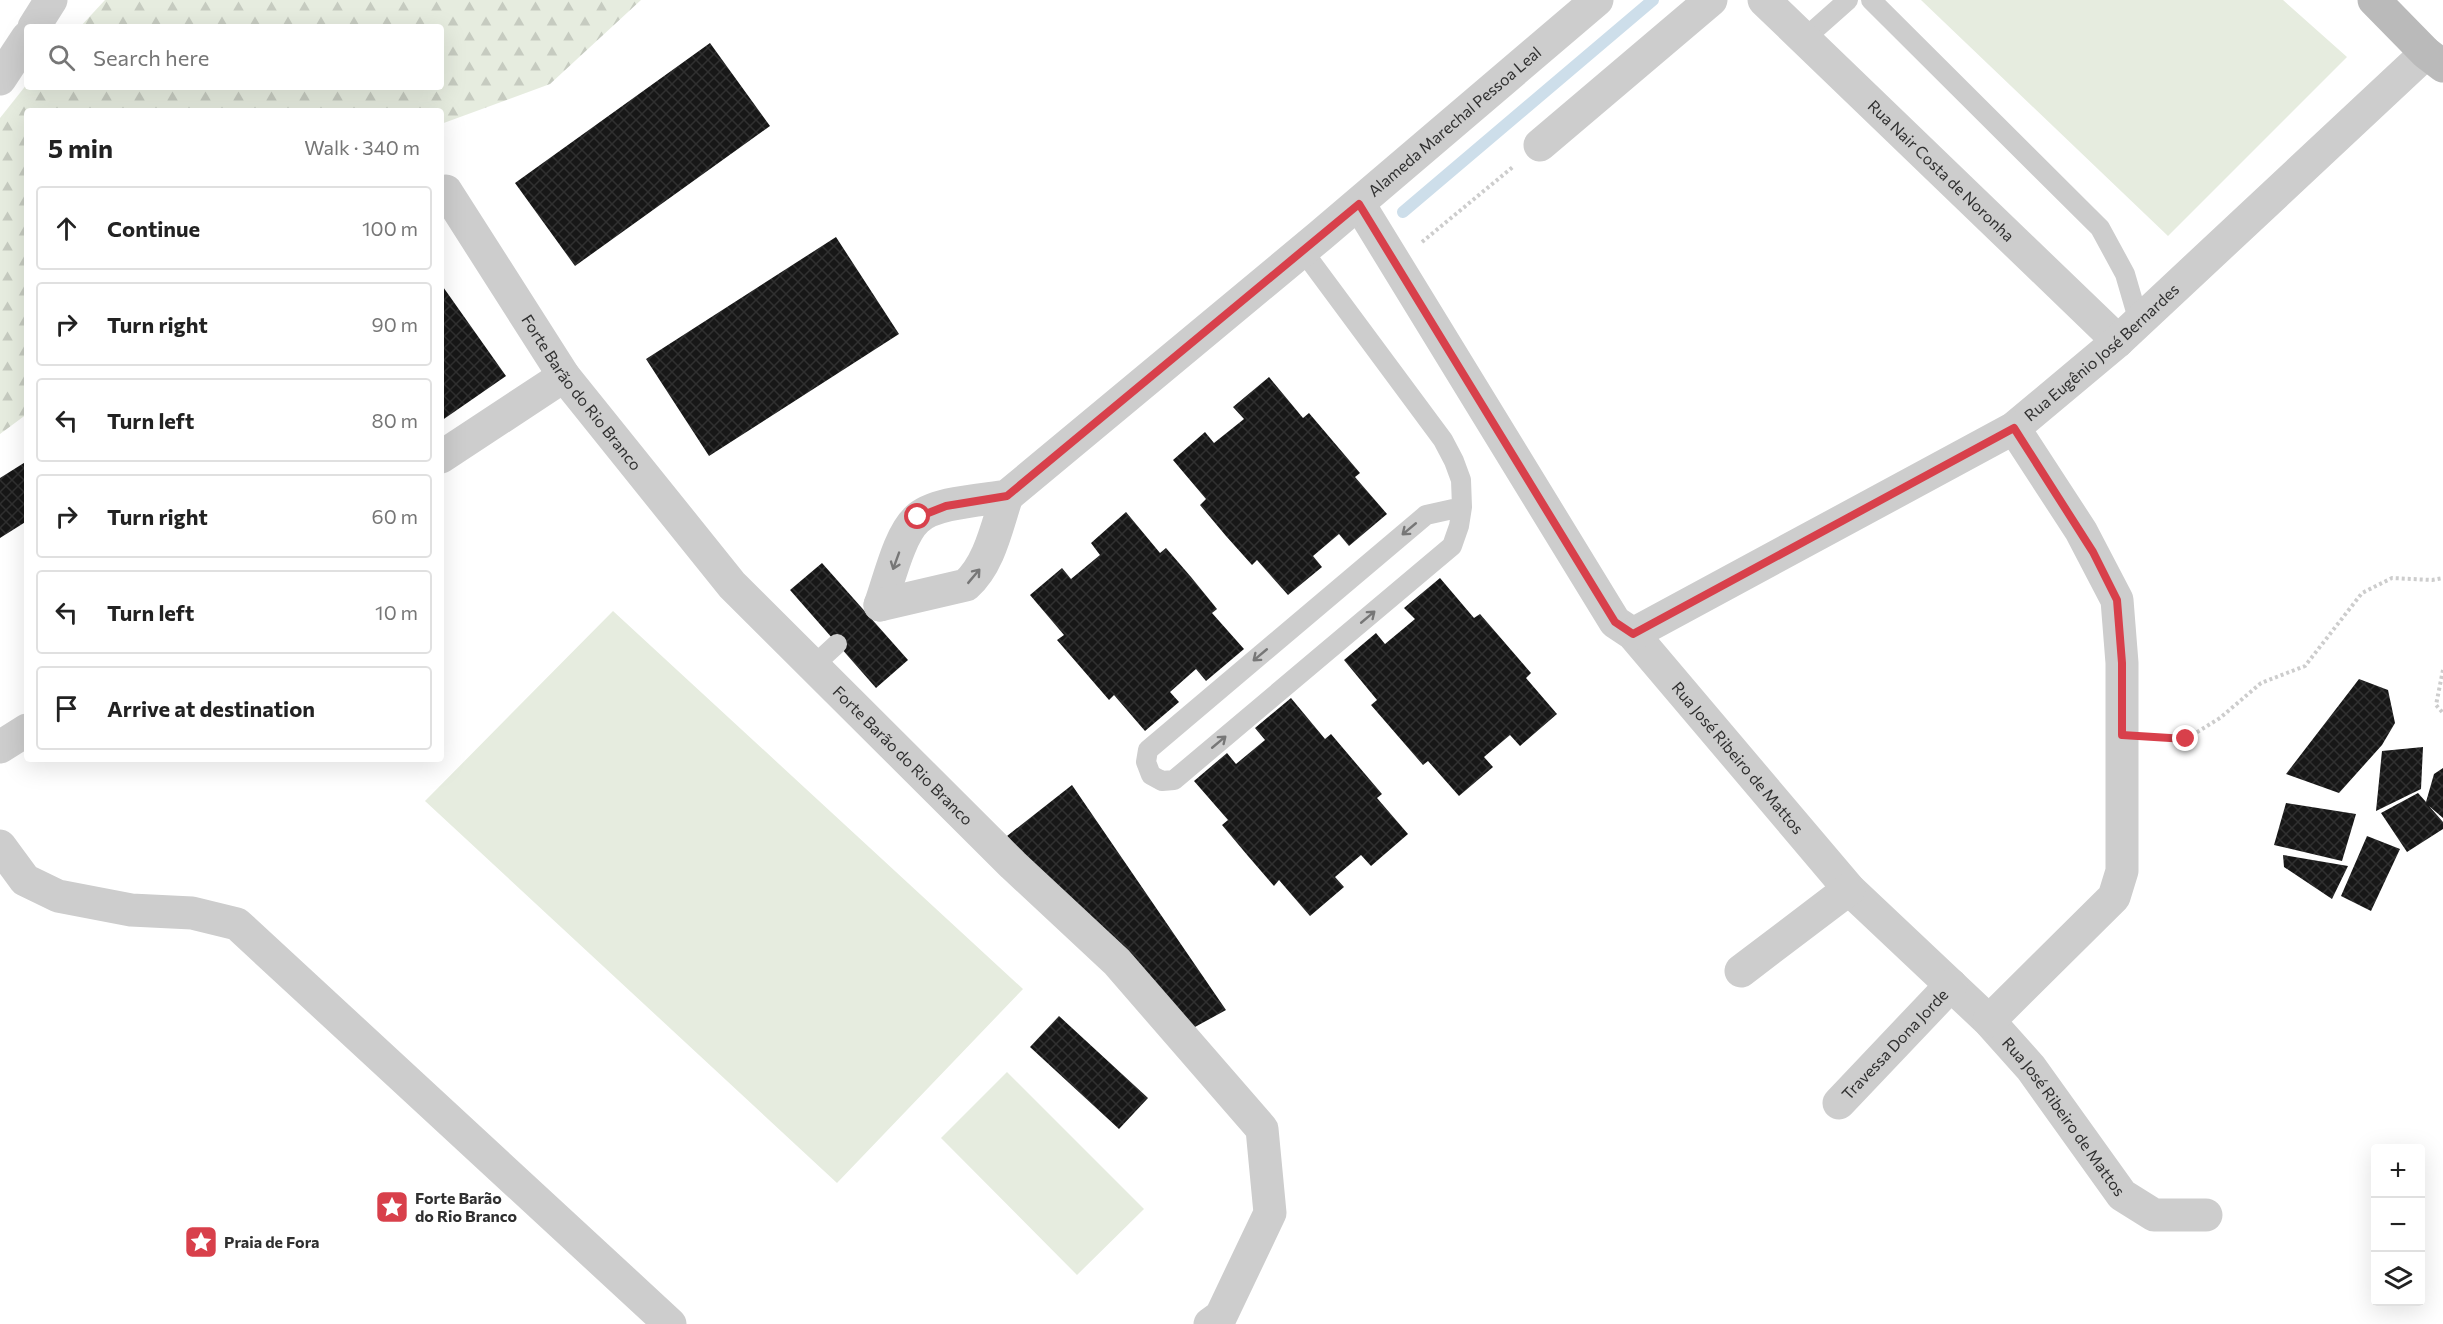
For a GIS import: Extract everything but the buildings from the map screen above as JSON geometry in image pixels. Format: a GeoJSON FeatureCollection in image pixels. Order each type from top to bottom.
{"type":"FeatureCollection","features":[{"type":"Feature","properties":{"kind":"street"},"geometry":{"type":"LineString","coordinates":[[36,24],[51,0]]}},
{"type":"Feature","properties":{"kind":"street","name":"Alameda Marechal Pessoa Leal"},"geometry":{"type":"LineString","coordinates":[[1007,496],[1359,204],[1596,0]]}},
{"type":"Feature","properties":{"kind":"street"},"geometry":{"type":"LineString","coordinates":[[1540,145],[1711,0]]}},
{"type":"Feature","properties":{"kind":"street","name":"Rua Nair Costa de Noronha"},"geometry":{"type":"LineString","coordinates":[[1764,0],[1804,39],[2128,331]]}},
{"type":"Feature","properties":{"kind":"street"},"geometry":{"type":"LineString","coordinates":[[2374,0],[2434,60]]}},
{"type":"Feature","properties":{"kind":"street"},"geometry":{"type":"LineString","coordinates":[[0,79],[24,43]]}},
{"type":"Feature","properties":{"kind":"street","name":"Rua Eugênio José Bernardes"},"geometry":{"type":"LineString","coordinates":[[1633,634],[2014,428],[2128,331],[2434,60]]}},
{"type":"Feature","properties":{"kind":"street","name":"Forte Barão do Rio Branco"},"geometry":{"type":"LineString","coordinates":[[446,191],[564,376],[732,585],[1013,866],[1117,962],[1262,1129],[1270,1213],[1221,1316],[1210,1324]]}},
{"type":"Feature","properties":{"kind":"street","name":"Rua José Ribeiro de Mattos"},"geometry":{"type":"LineString","coordinates":[[1359,204],[1615,622],[1633,634],[1849,889],[1989,1021],[2031,1068],[2122,1195],[2154,1215],[2206,1215]]}},
{"type":"Feature","properties":{"kind":"street"},"geometry":{"type":"LineString","coordinates":[[444,455],[564,376]]}},
{"type":"Feature","properties":{"kind":"street"},"geometry":{"type":"LineString","coordinates":[[1989,1021],[2099,914],[2118,891],[2122,871],[2122,663],[2117,600],[2085,538],[2014,428]]}},
{"type":"Feature","properties":{"kind":"street"},"geometry":{"type":"LineString","coordinates":[[1007,496],[983,565],[976,577],[966,585],[874,610],[907,534],[918,517],[946,506],[1007,496]]}},
{"type":"Feature","properties":{"kind":"street"},"geometry":{"type":"LineString","coordinates":[[0,747],[24,732]]}},
{"type":"Feature","properties":{"kind":"street"},"geometry":{"type":"LineString","coordinates":[[0,846],[25,880],[58,896],[131,910],[192,913],[237,924],[670,1324]]}},
{"type":"Feature","properties":{"kind":"street"},"geometry":{"type":"LineString","coordinates":[[1741,971],[1849,889]]}},
{"type":"Feature","properties":{"kind":"street","name":"Travessa Dona Jorde"},"geometry":{"type":"LineString","coordinates":[[1839,1103],[1951,985]]}},
{"type":"Feature","properties":{"kind":"lane"},"geometry":{"type":"LineString","coordinates":[[1804,39],[1848,0]]}},
{"type":"Feature","properties":{"kind":"lane"},"geometry":{"type":"LineString","coordinates":[[1871,0],[2100,228],[2125,274],[2128,331]]}},
{"type":"Feature","properties":{"kind":"lane"},"geometry":{"type":"LineString","coordinates":[[1303,251],[1443,440],[1461,480],[1462,507],[1452,546],[1174,780],[1162,781],[1151,775],[1146,762],[1148,750],[1426,515],[1462,507]]}},
{"type":"Feature","properties":{"kind":"lane"},"geometry":{"type":"LineString","coordinates":[[812,667],[837,644]]}},
{"type":"Feature","properties":{"kind":"path"},"geometry":{"type":"LineString","coordinates":[[1396,263],[1540,145]]}},
{"type":"Feature","properties":{"kind":"path"},"geometry":{"type":"LineString","coordinates":[[2122,735],[2186,739],[2220,718],[2261,683],[2304,666],[2361,594],[2392,578],[2432,580],[2443,578]]}},
{"type":"Feature","properties":{"kind":"path"},"geometry":{"type":"LineString","coordinates":[[2443,670],[2436,705],[2443,713]]}},
{"type":"Feature","properties":{"kind":"green space"},"geometry":{"type":"Polygon","coordinates":[[[105,0],[641,0],[550,84],[444,123],[444,108],[24,108],[24,416],[0,434],[0,118],[24,88],[24,90],[444,90],[444,24],[83,24],[105,0]]]}},
{"type":"Feature","properties":{"kind":"green space"},"geometry":{"type":"Polygon","coordinates":[[[1921,0],[2283,0],[2347,57],[2168,236],[1921,0]]]}},
{"type":"Feature","properties":{"kind":"green space"},"geometry":{"type":"Polygon","coordinates":[[[613,611],[1023,989],[837,1183],[425,801],[613,611]]]}},
{"type":"Feature","properties":{"kind":"green space"},"geometry":{"type":"Polygon","coordinates":[[[1007,1072],[1144,1209],[1077,1275],[941,1138],[1007,1072]]]}},
{"type":"Feature","properties":{"kind":"waterway"},"geometry":{"type":"LineString","coordinates":[[1403,212],[1653,0]]}},
{"type":"Feature","properties":{"kind":"place","name":"Forte Barão do Rio Branco"},"geometry":{"type":"Point","coordinates":[392,1207]}},
{"type":"Feature","properties":{"kind":"place","name":"Praia de Fora"},"geometry":{"type":"Point","coordinates":[201,1242]}},
{"type":"Feature","properties":{"kind":"route"},"geometry":{"type":"LineString","coordinates":[[918,517],[946,506],[1007,496],[1359,204],[1615,622],[1633,634],[2014,428],[2093,552],[2117,600],[2122,663],[2122,735],[2186,739]]}}]}
